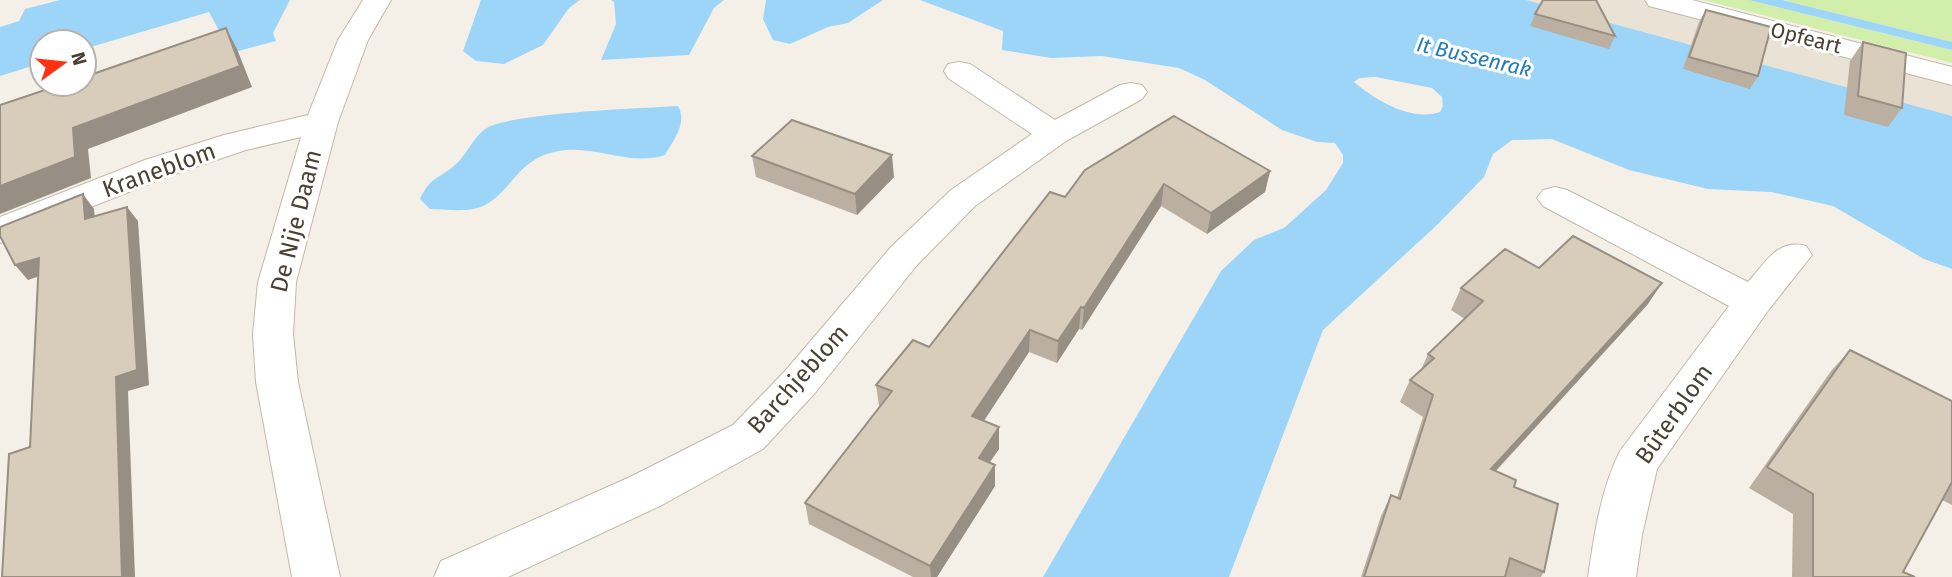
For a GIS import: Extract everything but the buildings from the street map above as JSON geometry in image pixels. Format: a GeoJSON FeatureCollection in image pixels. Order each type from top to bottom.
{"type":"FeatureCollection","features":[{"type":"Feature","properties":{"kind":"street","name":"De Nije Daam"},"geometry":{"type":"LineString","coordinates":[[316,577],[277,382],[273,334],[277,282],[322,122],[353,40],[377,0]]}},
{"type":"Feature","properties":{"kind":"street","name":"Opfeart"},"geometry":{"type":"LineString","coordinates":[[1659,0],[1952,76]]}},
{"type":"Feature","properties":{"kind":"street"},"geometry":{"type":"LineString","coordinates":[[959,71],[1054,134]]}},
{"type":"Feature","properties":{"kind":"street","name":"Barchjeblom"},"geometry":{"type":"LineString","coordinates":[[457,577],[646,491],[748,437],[800,382],[904,256],[963,198],[1054,134],[1131,92]]}},
{"type":"Feature","properties":{"kind":"street","name":"Kraneblom"},"geometry":{"type":"LineString","coordinates":[[0,231],[158,167],[236,142],[322,122]]}},
{"type":"Feature","properties":{"kind":"street"},"geometry":{"type":"LineString","coordinates":[[1555,198],[1753,302]]}},
{"type":"Feature","properties":{"kind":"street","name":"Bûterblom"},"geometry":{"type":"LineString","coordinates":[[1612,577],[1618,535],[1636,464],[1753,302],[1793,255]]}},
{"type":"Feature","properties":{"kind":"shaded area"},"geometry":{"type":"Polygon","coordinates":[[[1526,0],[1642,0],[1952,81],[1952,116],[1526,0]]]}},
{"type":"Feature","properties":{"kind":"green space"},"geometry":{"type":"Polygon","coordinates":[[[1703,0],[1749,0],[1952,50],[1952,63],[1703,0]]]}},
{"type":"Feature","properties":{"kind":"green space"},"geometry":{"type":"Polygon","coordinates":[[[1782,0],[1952,0],[1952,42],[1782,0]]]}},
{"type":"Feature","properties":{"kind":"water"},"geometry":{"type":"Polygon","coordinates":[[[60,0],[290,0],[273,33],[276,41],[231,53],[209,12],[98,45],[98,28],[28,28],[28,67],[0,76],[0,27],[19,21],[25,9],[60,0]]]}},
{"type":"Feature","properties":{"kind":"water"},"geometry":{"type":"Polygon","coordinates":[[[481,0],[580,0],[569,8],[543,45],[504,64],[476,61],[463,51],[481,0]]]}},
{"type":"Feature","properties":{"kind":"water"},"geometry":{"type":"Polygon","coordinates":[[[611,0],[724,0],[714,8],[689,55],[601,60],[616,24],[614,2],[611,0]]]}},
{"type":"Feature","properties":{"kind":"water"},"geometry":{"type":"Polygon","coordinates":[[[766,0],[883,0],[848,23],[828,27],[790,44],[773,40],[763,19],[766,0]]]}},
{"type":"Feature","properties":{"kind":"water","name":"It Bussenrak"},"geometry":{"type":"Polygon","coordinates":[[[920,0],[1526,0],[1952,116],[1952,269],[1924,259],[1833,206],[1771,192],[1708,189],[1629,170],[1552,139],[1512,140],[1493,154],[1484,177],[1438,224],[1323,330],[1229,577],[1043,577],[1221,271],[1254,240],[1284,228],[1326,190],[1343,163],[1343,155],[1335,143],[1317,142],[1282,130],[1205,80],[1179,68],[1102,56],[1051,58],[1002,50],[1003,31],[920,0]],[[1376,77],[1359,78],[1354,82],[1383,102],[1418,114],[1440,112],[1443,106],[1442,97],[1432,88],[1376,77]]]}},
{"type":"Feature","properties":{"kind":"water"},"geometry":{"type":"Polygon","coordinates":[[[1749,0],[1782,0],[1952,42],[1952,50],[1749,0]]]}},
{"type":"Feature","properties":{"kind":"water"},"geometry":{"type":"Polygon","coordinates":[[[678,106],[681,112],[680,125],[665,155],[639,158],[586,150],[559,151],[534,160],[502,192],[483,206],[464,210],[430,209],[420,199],[431,182],[458,162],[480,133],[498,124],[577,112],[678,106]]]}}]}
